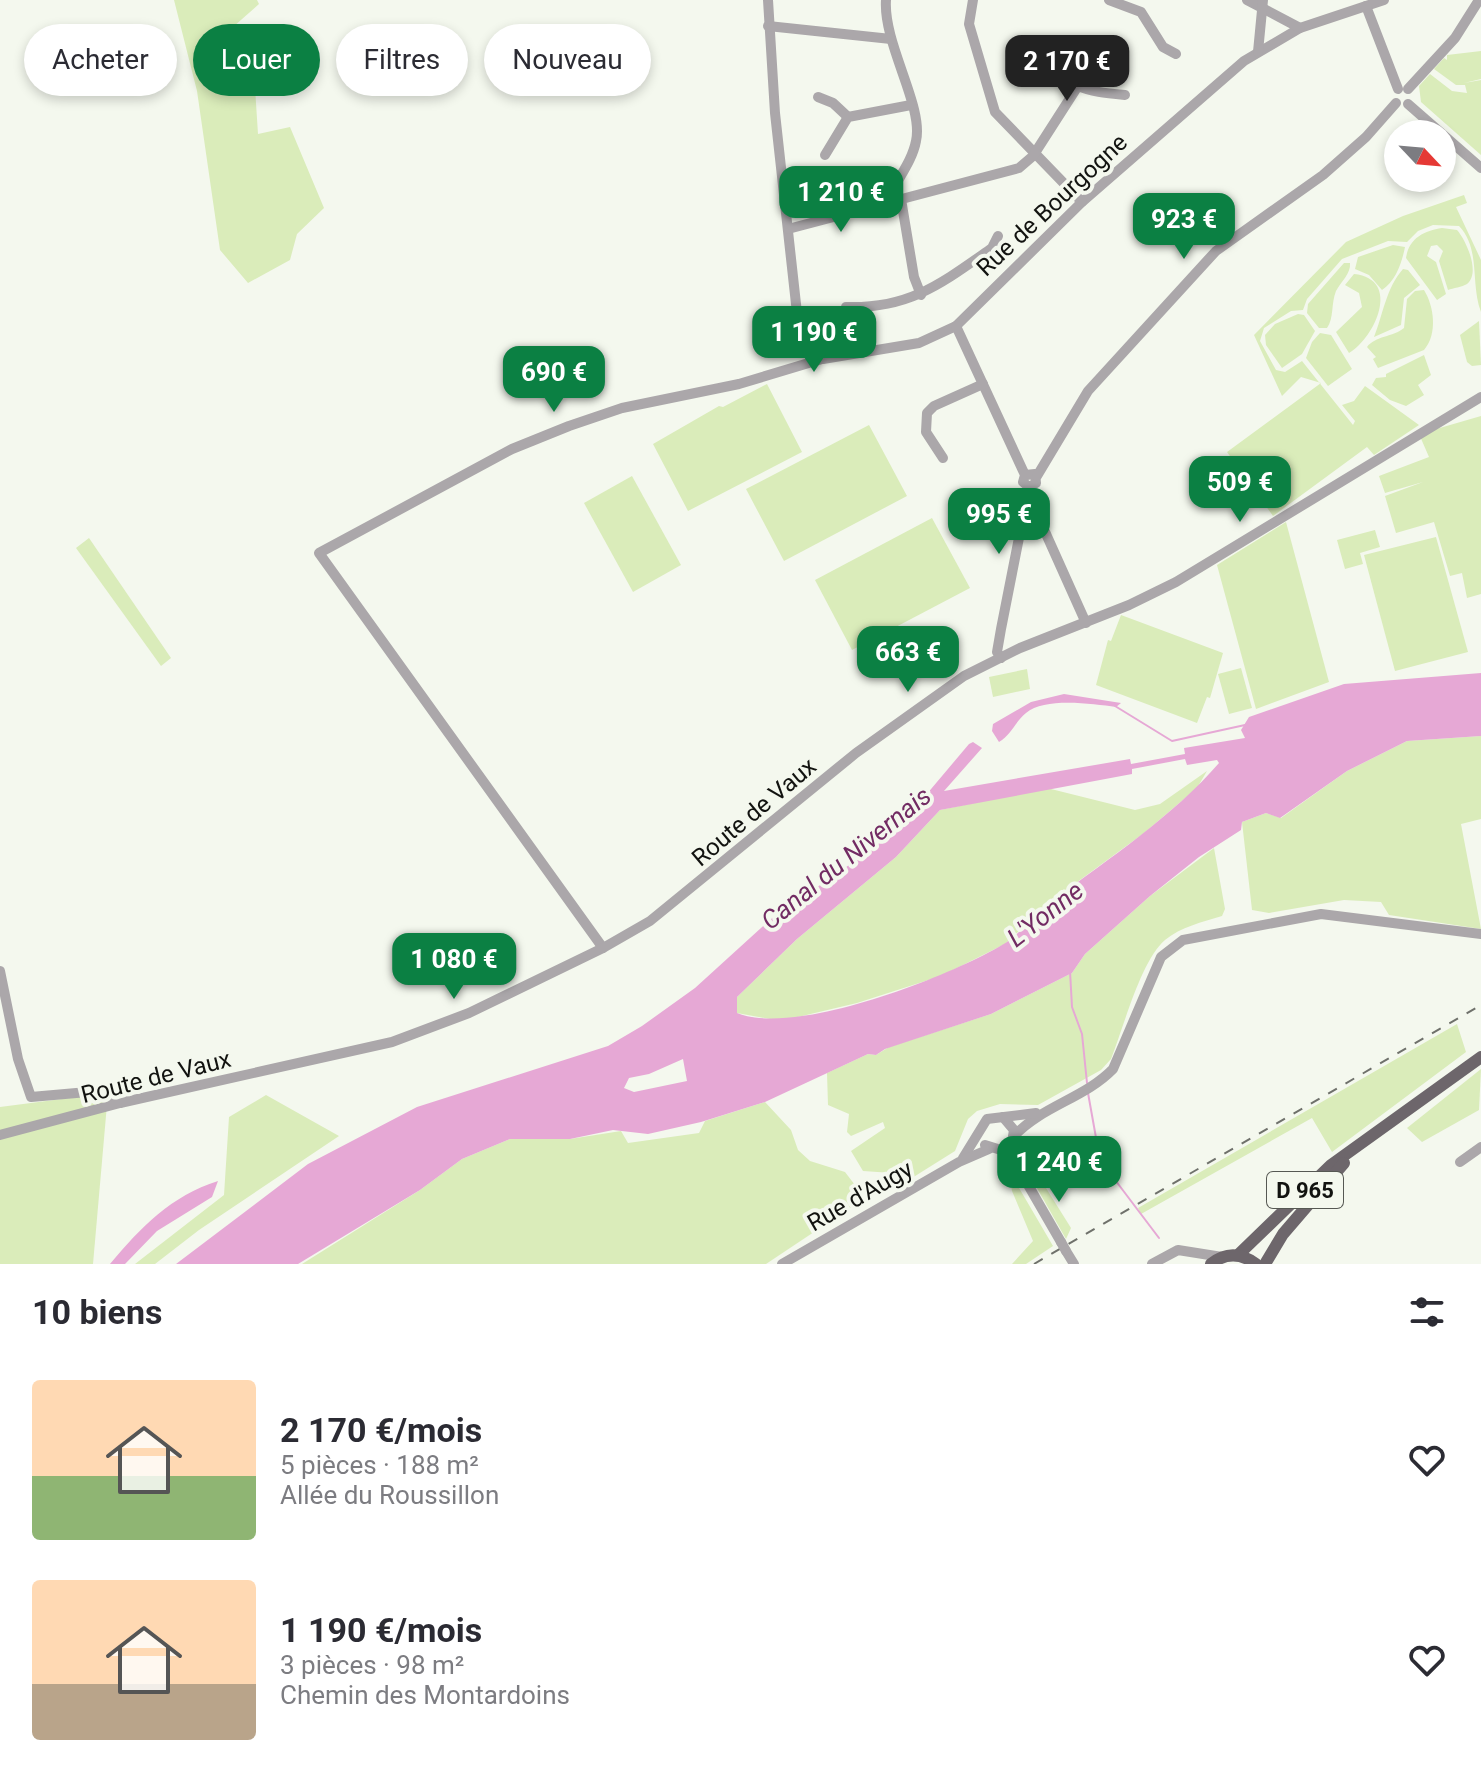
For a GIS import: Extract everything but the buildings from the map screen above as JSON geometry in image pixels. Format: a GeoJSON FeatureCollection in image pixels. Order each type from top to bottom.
{"type":"FeatureCollection","features":[{"type":"Feature","properties":{"kind":"main road","name":"D 965"},"geometry":{"type":"LineString","coordinates":[[1238,1255],[1331,1165],[1481,1057]]}},
{"type":"Feature","properties":{"kind":"main road","name":"D 965"},"geometry":{"type":"LineString","coordinates":[[1265,1264],[1271,1250],[1298,1215],[1376,1132]]}},
{"type":"Feature","properties":{"kind":"main road"},"geometry":{"type":"LineString","coordinates":[[1217,1260],[1238,1255],[1256,1264]]}},
{"type":"Feature","properties":{"kind":"street"},"geometry":{"type":"LineString","coordinates":[[768,0],[768,26],[799,325],[808,350],[823,359]]}},
{"type":"Feature","properties":{"kind":"street"},"geometry":{"type":"LineString","coordinates":[[886,0],[891,39],[911,105],[917,141],[886,204]]}},
{"type":"Feature","properties":{"kind":"street"},"geometry":{"type":"LineString","coordinates":[[973,0],[969,24],[993,108],[1033,156],[1082,202]]}},
{"type":"Feature","properties":{"kind":"street"},"geometry":{"type":"LineString","coordinates":[[1109,0],[1141,12],[1159,42],[1176,54]]}},
{"type":"Feature","properties":{"kind":"street"},"geometry":{"type":"LineString","coordinates":[[1141,12],[1148,0]]}},
{"type":"Feature","properties":{"kind":"street"},"geometry":{"type":"LineString","coordinates":[[1247,0],[1262,4],[1300,28]]}},
{"type":"Feature","properties":{"kind":"street","name":"Rue de Bourgogne"},"geometry":{"type":"LineString","coordinates":[[603,948],[319,553],[512,449],[569,426],[635,405],[739,384],[823,359],[919,343],[956,326],[1082,202],[1258,52],[1300,28],[1384,0]]}},
{"type":"Feature","properties":{"kind":"street"},"geometry":{"type":"LineString","coordinates":[[1479,0],[1475,17],[1394,96],[1481,168]]}},
{"type":"Feature","properties":{"kind":"street"},"geometry":{"type":"LineString","coordinates":[[1258,52],[1262,4]]}},
{"type":"Feature","properties":{"kind":"street"},"geometry":{"type":"LineString","coordinates":[[1366,6],[1403,89]]}},
{"type":"Feature","properties":{"kind":"street"},"geometry":{"type":"LineString","coordinates":[[768,26],[891,39]]}},
{"type":"Feature","properties":{"kind":"street"},"geometry":{"type":"LineString","coordinates":[[1043,53],[1053,69],[1076,89],[1125,95]]}},
{"type":"Feature","properties":{"kind":"street"},"geometry":{"type":"LineString","coordinates":[[788,229],[1019,168],[1033,156],[1076,89]]}},
{"type":"Feature","properties":{"kind":"street"},"geometry":{"type":"LineString","coordinates":[[818,97],[833,103],[848,117]]}},
{"type":"Feature","properties":{"kind":"street"},"geometry":{"type":"LineString","coordinates":[[1001,658],[997,652],[1029,491],[1088,391],[1216,251],[1323,175],[1402,104]]}},
{"type":"Feature","properties":{"kind":"street"},"geometry":{"type":"LineString","coordinates":[[825,155],[848,117],[911,105]]}},
{"type":"Feature","properties":{"kind":"street"},"geometry":{"type":"LineString","coordinates":[[900,173],[906,189],[915,196]]}},
{"type":"Feature","properties":{"kind":"street"},"geometry":{"type":"LineString","coordinates":[[901,199],[914,277],[921,295]]}},
{"type":"Feature","properties":{"kind":"street"},"geometry":{"type":"LineString","coordinates":[[846,307],[870,307],[921,295],[992,248],[998,236]]}},
{"type":"Feature","properties":{"kind":"street"},"geometry":{"type":"LineString","coordinates":[[956,326],[1025,475],[1023,482],[1086,623]]}},
{"type":"Feature","properties":{"kind":"street"},"geometry":{"type":"LineString","coordinates":[[943,458],[926,432],[927,413],[934,406],[983,384]]}},
{"type":"Feature","properties":{"kind":"street","name":"Route de Vaux"},"geometry":{"type":"LineString","coordinates":[[0,1135],[120,1103],[412,1036],[603,948],[674,904],[899,721],[964,676],[1176,582],[1340,484],[1411,436],[1481,397]]}},
{"type":"Feature","properties":{"kind":"street"},"geometry":{"type":"LineString","coordinates":[[1025,475],[1030,472],[1037,476]]}},
{"type":"Feature","properties":{"kind":"street"},"geometry":{"type":"LineString","coordinates":[[995,1150],[1013,1139],[1042,1112],[1105,1076],[1119,1059],[1161,957],[1183,940],[1321,914],[1481,934]]}},
{"type":"Feature","properties":{"kind":"street"},"geometry":{"type":"LineString","coordinates":[[0,971],[18,1059],[31,1097],[99,1091],[120,1103]]}},
{"type":"Feature","properties":{"kind":"street"},"geometry":{"type":"LineString","coordinates":[[1016,1164],[995,1150],[980,1134],[987,1119],[1042,1112]]}},
{"type":"Feature","properties":{"kind":"street"},"geometry":{"type":"LineString","coordinates":[[1003,1117],[1012,1124],[1016,1164],[1074,1264]]}},
{"type":"Feature","properties":{"kind":"street","name":"Rue d'Augy"},"geometry":{"type":"LineString","coordinates":[[959,1162],[980,1134]]}},
{"type":"Feature","properties":{"kind":"street"},"geometry":{"type":"LineString","coordinates":[[1460,1162],[1481,1147]]}},
{"type":"Feature","properties":{"kind":"street","name":"Rue d'Augy"},"geometry":{"type":"LineString","coordinates":[[782,1264],[959,1162],[995,1150]]}},
{"type":"Feature","properties":{"kind":"street"},"geometry":{"type":"LineString","coordinates":[[1155,1263],[1175,1251],[1187,1251],[1217,1260]]}},
{"type":"Feature","properties":{"kind":"street"},"geometry":{"type":"LineString","coordinates":[[1187,1251],[1201,1264]]}},
{"type":"Feature","properties":{"kind":"green space"},"geometry":{"type":"Polygon","coordinates":[[[174,0],[257,0],[259,4],[236,24],[193,24],[193,75],[174,0]]]}},
{"type":"Feature","properties":{"kind":"green space"},"geometry":{"type":"Polygon","coordinates":[[[1481,51],[1481,79],[1464,83],[1481,80],[1481,155],[1456,133],[1456,120],[1441,120],[1421,102],[1419,86],[1430,74],[1452,91],[1467,93],[1465,85],[1456,85],[1434,69],[1444,58],[1447,60],[1447,55],[1481,51]]]}},
{"type":"Feature","properties":{"kind":"green space"},"geometry":{"type":"Polygon","coordinates":[[[198,96],[256,96],[258,134],[290,127],[324,208],[297,234],[290,260],[248,283],[220,250],[198,96]]]}},
{"type":"Feature","properties":{"kind":"green space"},"geometry":{"type":"Polygon","coordinates":[[[1464,195],[1467,203],[1456,207],[1481,260],[1481,312],[1473,256],[1466,235],[1459,226],[1433,225],[1418,231],[1407,242],[1388,241],[1342,259],[1307,299],[1303,310],[1291,311],[1264,328],[1260,341],[1276,370],[1285,372],[1302,361],[1319,382],[1301,377],[1282,396],[1254,335],[1346,242],[1403,216],[1464,195]]]}},
{"type":"Feature","properties":{"kind":"green space"},"geometry":{"type":"Polygon","coordinates":[[[1442,228],[1457,230],[1461,235],[1471,257],[1473,272],[1467,284],[1448,290],[1439,261],[1443,251],[1437,245],[1431,246],[1427,256],[1436,262],[1446,294],[1437,300],[1406,258],[1410,245],[1418,237],[1442,228]]]}},
{"type":"Feature","properties":{"kind":"green space"},"geometry":{"type":"Polygon","coordinates":[[[1393,245],[1405,247],[1404,253],[1395,276],[1382,290],[1369,275],[1355,269],[1358,257],[1393,245]]]}},
{"type":"Feature","properties":{"kind":"green space"},"geometry":{"type":"Polygon","coordinates":[[[1344,263],[1350,263],[1350,267],[1336,291],[1329,324],[1327,328],[1319,328],[1307,313],[1308,304],[1344,263]]]}},
{"type":"Feature","properties":{"kind":"green space"},"geometry":{"type":"Polygon","coordinates":[[[1403,269],[1408,270],[1420,285],[1404,298],[1401,325],[1374,337],[1389,293],[1403,269]]]}},
{"type":"Feature","properties":{"kind":"green space"},"geometry":{"type":"Polygon","coordinates":[[[1354,274],[1369,278],[1377,286],[1380,297],[1375,323],[1359,346],[1349,353],[1336,332],[1362,307],[1359,293],[1345,285],[1354,274]]]}},
{"type":"Feature","properties":{"kind":"green space"},"geometry":{"type":"Polygon","coordinates":[[[1424,290],[1430,304],[1433,328],[1424,350],[1378,368],[1373,359],[1376,357],[1367,347],[1404,328],[1407,299],[1415,291],[1424,290]]]}},
{"type":"Feature","properties":{"kind":"green space"},"geometry":{"type":"Polygon","coordinates":[[[1298,314],[1304,315],[1315,331],[1302,354],[1282,368],[1266,345],[1265,335],[1275,324],[1298,314]]]}},
{"type":"Feature","properties":{"kind":"green space"},"geometry":{"type":"Polygon","coordinates":[[[1479,321],[1481,365],[1472,366],[1467,362],[1460,335],[1479,321]]]}},
{"type":"Feature","properties":{"kind":"green space"},"geometry":{"type":"Polygon","coordinates":[[[1320,333],[1331,335],[1352,369],[1328,386],[1306,358],[1312,342],[1320,333]]]}},
{"type":"Feature","properties":{"kind":"green space"},"geometry":{"type":"Polygon","coordinates":[[[1424,355],[1431,375],[1418,385],[1424,395],[1406,406],[1390,400],[1372,385],[1376,378],[1386,377],[1386,374],[1424,355]]]}},
{"type":"Feature","properties":{"kind":"green space"},"geometry":{"type":"Polygon","coordinates":[[[767,384],[802,452],[688,511],[653,444],[719,406],[723,407],[767,384]]]}},
{"type":"Feature","properties":{"kind":"green space"},"geometry":{"type":"Polygon","coordinates":[[[1320,384],[1353,425],[1355,421],[1342,405],[1354,401],[1365,386],[1419,425],[1374,455],[1367,447],[1273,516],[1227,452],[1320,384]]]}},
{"type":"Feature","properties":{"kind":"green space"},"geometry":{"type":"Polygon","coordinates":[[[1481,416],[1481,594],[1467,598],[1462,573],[1450,576],[1434,522],[1396,533],[1385,496],[1423,482],[1385,493],[1379,476],[1429,457],[1419,434],[1481,416]]]}},
{"type":"Feature","properties":{"kind":"green space"},"geometry":{"type":"Polygon","coordinates":[[[869,425],[907,496],[784,561],[746,489],[869,425]]]}},
{"type":"Feature","properties":{"kind":"green space"},"geometry":{"type":"Polygon","coordinates":[[[632,476],[681,565],[633,592],[584,503],[632,476]]]}},
{"type":"Feature","properties":{"kind":"green space"},"geometry":{"type":"Polygon","coordinates":[[[932,518],[970,588],[852,650],[815,580],[932,518]]]}},
{"type":"Feature","properties":{"kind":"green space"},"geometry":{"type":"Polygon","coordinates":[[[1286,522],[1329,682],[1256,709],[1217,565],[1286,522]]]}},
{"type":"Feature","properties":{"kind":"green space"},"geometry":{"type":"Polygon","coordinates":[[[1375,530],[1380,547],[1360,553],[1363,564],[1345,569],[1337,540],[1375,530]]]}},
{"type":"Feature","properties":{"kind":"green space"},"geometry":{"type":"Polygon","coordinates":[[[1436,537],[1468,652],[1395,671],[1364,555],[1436,537]]]}},
{"type":"Feature","properties":{"kind":"green space"},"geometry":{"type":"Polygon","coordinates":[[[89,538],[171,658],[161,666],[76,548],[89,538]]]}},
{"type":"Feature","properties":{"kind":"green space"},"geometry":{"type":"Polygon","coordinates":[[[1121,615],[1223,653],[1210,698],[1207,697],[1197,723],[1096,685],[1108,640],[1111,641],[1121,615]]]}},
{"type":"Feature","properties":{"kind":"green space"},"geometry":{"type":"Polygon","coordinates":[[[1241,668],[1252,708],[1229,714],[1218,674],[1241,668]]]}},
{"type":"Feature","properties":{"kind":"green space"},"geometry":{"type":"Polygon","coordinates":[[[1027,669],[1030,689],[993,697],[989,677],[1027,669]]]}},
{"type":"Feature","properties":{"kind":"green space"},"geometry":{"type":"Polygon","coordinates":[[[1481,736],[1481,819],[1461,824],[1481,929],[1389,915],[1381,902],[1344,900],[1269,913],[1252,910],[1242,822],[1266,813],[1281,818],[1347,771],[1407,741],[1481,736]]]}},
{"type":"Feature","properties":{"kind":"green space"},"geometry":{"type":"Polygon","coordinates":[[[1207,771],[1197,788],[1144,833],[1050,902],[1005,944],[941,976],[857,1003],[781,1021],[737,1013],[737,997],[797,939],[896,857],[940,810],[1047,788],[1135,810],[1160,804],[1207,771]]]}},
{"type":"Feature","properties":{"kind":"green space"},"geometry":{"type":"Polygon","coordinates":[[[1214,848],[1225,909],[1222,916],[1178,932],[1156,950],[1141,979],[1111,1059],[1101,1070],[1038,1105],[1000,1104],[977,1111],[968,1119],[955,1151],[904,1183],[892,1173],[863,1171],[851,1151],[885,1128],[883,1122],[851,1136],[847,1132],[849,1114],[828,1105],[827,1073],[868,1054],[876,1055],[889,1047],[991,1014],[1072,973],[1085,954],[1150,896],[1214,848]]]}},
{"type":"Feature","properties":{"kind":"green space"},"geometry":{"type":"Polygon","coordinates":[[[1457,1024],[1466,1052],[1332,1152],[1312,1118],[1141,1214],[1138,1208],[1457,1024]]]}},
{"type":"Feature","properties":{"kind":"green space"},"geometry":{"type":"Polygon","coordinates":[[[1481,1069],[1479,1110],[1422,1142],[1407,1128],[1481,1069]]]}},
{"type":"Feature","properties":{"kind":"green space"},"geometry":{"type":"Polygon","coordinates":[[[108,1093],[93,1264],[0,1264],[0,1107],[108,1093]]]}},
{"type":"Feature","properties":{"kind":"green space"},"geometry":{"type":"Polygon","coordinates":[[[266,1095],[339,1136],[199,1230],[155,1264],[135,1264],[224,1195],[229,1117],[266,1095]]]}},
{"type":"Feature","properties":{"kind":"green space"},"geometry":{"type":"Polygon","coordinates":[[[765,1102],[791,1130],[798,1150],[810,1161],[845,1172],[865,1198],[766,1264],[302,1264],[420,1190],[462,1159],[510,1139],[570,1139],[621,1131],[628,1143],[699,1133],[705,1121],[765,1102]]]}},
{"type":"Feature","properties":{"kind":"green space"},"geometry":{"type":"Polygon","coordinates":[[[1021,1160],[1046,1188],[1071,1228],[1066,1239],[1021,1160]]]}},
{"type":"Feature","properties":{"kind":"green space"},"geometry":{"type":"Polygon","coordinates":[[[1008,1169],[1053,1246],[1026,1264],[1012,1264],[1033,1241],[1012,1191],[1008,1169]]]}},
{"type":"Feature","properties":{"kind":"water","name":"L'Yonne"},"geometry":{"type":"Polygon","coordinates":[[[1481,673],[1481,736],[1407,741],[1347,771],[1280,818],[1266,813],[1242,822],[1241,830],[1199,857],[1150,896],[1085,954],[1072,973],[991,1014],[885,1049],[876,1055],[868,1054],[765,1102],[701,1122],[648,1134],[613,1130],[570,1139],[510,1139],[462,1159],[420,1190],[298,1264],[176,1264],[308,1164],[417,1107],[608,1046],[642,1026],[695,988],[771,919],[875,847],[973,742],[982,748],[944,791],[1130,759],[1131,764],[1185,754],[1184,748],[1245,738],[1241,730],[1249,717],[1344,684],[1481,673]],[[1185,759],[1132,769],[1132,774],[940,810],[896,857],[797,939],[737,997],[737,1013],[763,1018],[795,1017],[871,1000],[946,972],[1002,945],[1045,906],[1161,819],[1219,763],[1217,760],[1187,765],[1185,759]],[[683,1059],[649,1074],[629,1078],[624,1088],[634,1092],[687,1081],[683,1059]]]}},
{"type":"Feature","properties":{"kind":"water"},"geometry":{"type":"Polygon","coordinates":[[[1064,694],[1121,703],[1116,707],[1069,703],[1045,705],[1026,713],[999,742],[992,731],[993,724],[1031,702],[1064,694]]]}},
{"type":"Feature","properties":{"kind":"water"},"geometry":{"type":"Polygon","coordinates":[[[218,1181],[212,1197],[157,1231],[125,1264],[110,1264],[133,1238],[171,1204],[218,1181]]]}},
{"type":"Feature","properties":{"kind":"waterway"},"geometry":{"type":"LineString","coordinates":[[1115,706],[1172,741],[1245,725]]}},
{"type":"Feature","properties":{"kind":"waterway"},"geometry":{"type":"LineString","coordinates":[[1070,971],[1072,1007],[1082,1034],[1087,1083]]}},
{"type":"Feature","properties":{"kind":"waterway"},"geometry":{"type":"LineString","coordinates":[[1088,1093],[1100,1160],[1159,1238]]}},
{"type":"Feature","properties":{"kind":"railway"},"geometry":{"type":"LineString","coordinates":[[1034,1264],[1481,1005]]}},
{"type":"Feature","properties":{"kind":"water label","name":"Canal du Nivernais"},"geometry":{"type":"Point","coordinates":[846,858]}}]}
